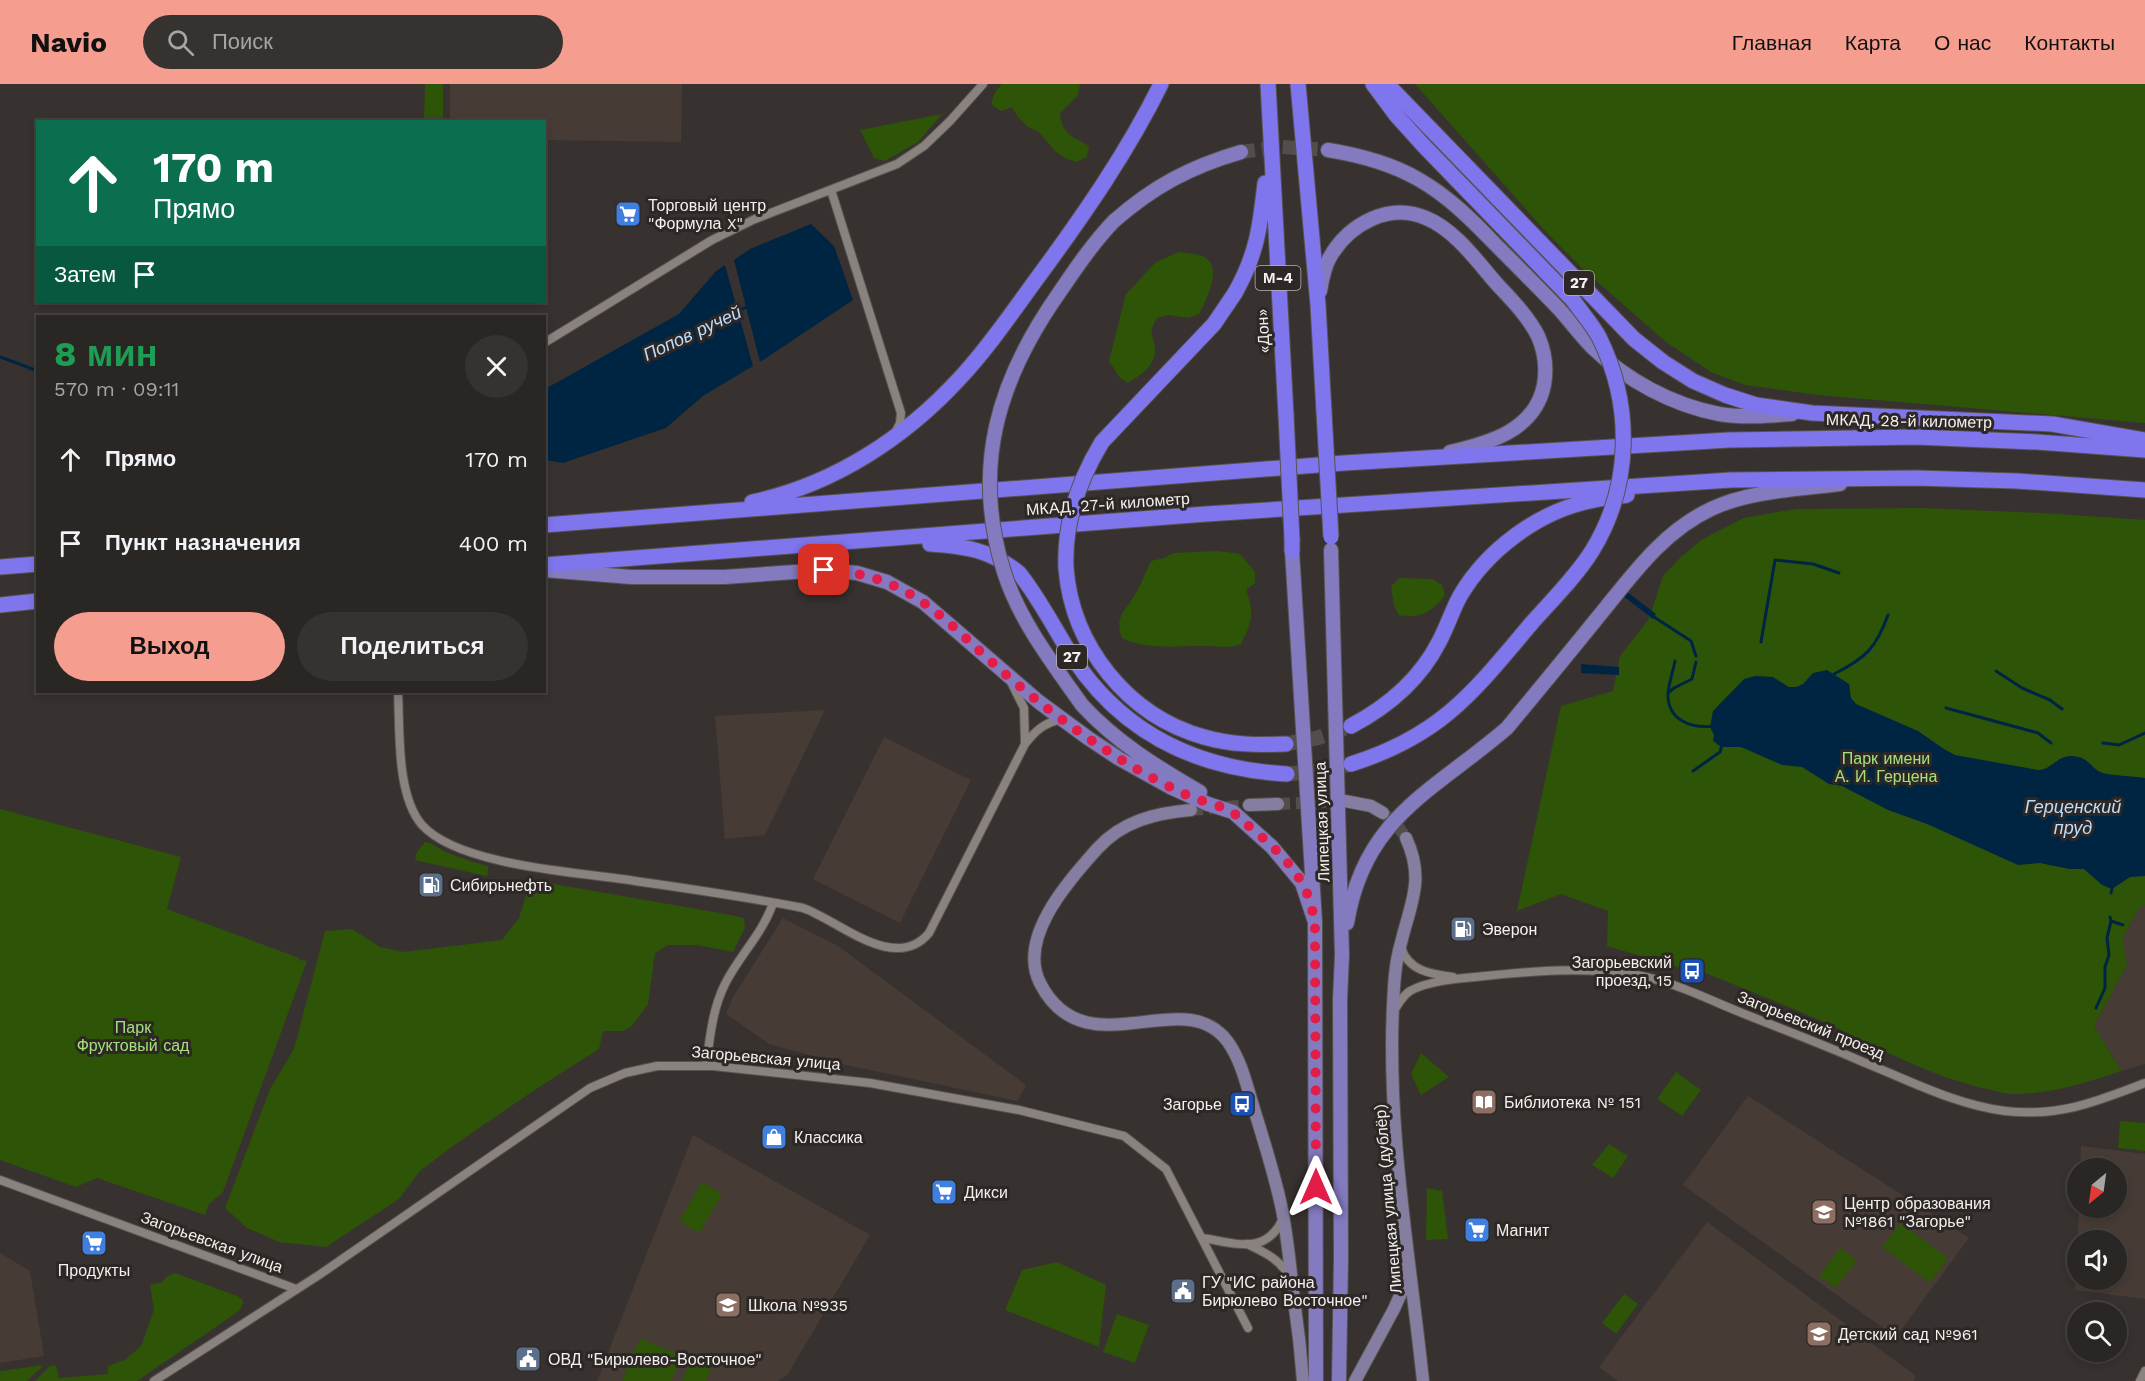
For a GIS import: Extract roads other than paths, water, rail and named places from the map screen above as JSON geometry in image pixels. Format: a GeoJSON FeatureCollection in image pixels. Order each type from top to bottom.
{"type":"FeatureCollection","features":[{"type":"Feature","properties":{"kind":"highway"},"geometry":{"type":"LineString","coordinates":[[697,513],[757,501],[798,489],[852,464],[892,439],[929,410],[962,377],[1065,239],[1126,147],[1161,84]]}},
{"type":"Feature","properties":{"kind":"highway","name":"«Дон»"},"geometry":{"type":"LineString","coordinates":[[1268,84],[1292,545]]}},
{"type":"Feature","properties":{"kind":"highway","name":"М-4"},"geometry":{"type":"LineString","coordinates":[[1298,84],[1318,305],[1331,543]]}},
{"type":"Feature","properties":{"kind":"highway","name":"27"},"geometry":{"type":"LineString","coordinates":[[1351,764],[1400,746],[1450,713],[1476,690],[1591,552],[1606,525],[1616,499],[1623,465],[1625,437],[1622,405],[1615,376],[1598,336],[1573,300],[1423,145],[1396,115],[1373,84]]}},
{"type":"Feature","properties":{"kind":"highway","name":"27"},"geometry":{"type":"LineString","coordinates":[[1388,84],[1634,339],[1663,362],[1693,381],[1756,405],[1812,413],[2052,424],[2145,440]]}},
{"type":"Feature","properties":{"kind":"highway"},"geometry":{"type":"LineString","coordinates":[[1270,141],[1258,242],[1252,260],[1235,293],[1214,324],[1116,426],[1095,454],[1072,510],[1067,538],[1066,568],[1072,605],[1087,643],[1107,673],[1135,701],[1174,725],[1203,737],[1238,744],[1286,744]]}},
{"type":"Feature","properties":{"kind":"highway","name":"МКАД, 28-й километр"},"geometry":{"type":"LineString","coordinates":[[1673,442],[1916,437],[2037,442],[2145,450]]}},
{"type":"Feature","properties":{"kind":"highway","name":"МКАД, 27-й километр"},"geometry":{"type":"LineString","coordinates":[[546,525],[1416,458],[1673,442]]}},
{"type":"Feature","properties":{"kind":"highway"},"geometry":{"type":"LineString","coordinates":[[1351,726],[1391,699],[1420,670],[1439,642],[1460,597],[1493,554],[1528,527],[1561,511],[1590,501],[1731,480],[1915,478],[2017,481],[2145,490]]}},
{"type":"Feature","properties":{"kind":"highway","name":"МКАД, 27-й километр"},"geometry":{"type":"LineString","coordinates":[[546,565],[1206,514],[1731,480]]}},
{"type":"Feature","properties":{"kind":"highway","name":"27"},"geometry":{"type":"LineString","coordinates":[[870,540],[959,545],[992,554],[1011,566],[1026,581],[1086,677],[1124,717],[1154,738],[1199,759],[1251,771],[1287,774]]}},
{"type":"Feature","properties":{"kind":"highway"},"geometry":{"type":"LineString","coordinates":[[0,567],[36,564]]}},
{"type":"Feature","properties":{"kind":"highway"},"geometry":{"type":"LineString","coordinates":[[0,604],[36,601]]}},
{"type":"Feature","properties":{"kind":"main road"},"geometry":{"type":"LineString","coordinates":[[1328,150],[1349,153],[1393,167],[1438,192],[1474,222],[1591,346],[1620,371],[1653,391],[1684,404],[1720,414],[1754,416],[1812,413]]}},
{"type":"Feature","properties":{"kind":"main road"},"geometry":{"type":"LineString","coordinates":[[1241,152],[1210,161],[1180,174],[1148,193],[1114,221],[1086,253],[1025,346],[1007,386],[999,413],[990,467],[991,512],[994,535],[1011,591],[1038,641],[1082,705],[1131,749],[1163,771],[1233,812],[1272,847],[1302,883],[1315,922]]}},
{"type":"Feature","properties":{"kind":"main road"},"geometry":{"type":"LineString","coordinates":[[1318,305],[1323,273],[1329,258],[1350,232],[1377,216],[1412,213],[1427,218],[1460,244],[1510,298],[1538,336],[1545,354],[1546,374],[1538,405],[1529,417],[1518,428],[1503,436],[1467,448],[1416,458]]}},
{"type":"Feature","properties":{"kind":"main road"},"geometry":{"type":"LineString","coordinates":[[1342,955],[1356,882],[1368,855],[1388,827],[1408,806],[1507,728],[1644,560],[1676,530],[1711,509],[1750,496],[1839,484],[1915,478]]}},
{"type":"Feature","properties":{"kind":"main road","name":"Липецкая улица"},"geometry":{"type":"LineString","coordinates":[[1331,543],[1342,955],[1339,1381]]}},
{"type":"Feature","properties":{"kind":"main road","name":"Липецкая улица"},"geometry":{"type":"LineString","coordinates":[[1292,545],[1315,922],[1316,1381]]}},
{"type":"Feature","properties":{"kind":"main road"},"geometry":{"type":"LineString","coordinates":[[546,570],[631,578],[724,577],[824,570],[865,575],[887,582],[923,602],[972,642],[1009,678],[1062,719],[1142,772],[1190,797],[1233,812]]}},
{"type":"Feature","properties":{"kind":"street"},"geometry":{"type":"LineString","coordinates":[[546,342],[712,240],[754,219],[897,164],[924,146],[951,121],[982,84]]}},
{"type":"Feature","properties":{"kind":"street"},"geometry":{"type":"LineString","coordinates":[[831,190],[901,413],[900,423],[892,439]]}},
{"type":"Feature","properties":{"kind":"street"},"geometry":{"type":"LineString","coordinates":[[1009,678],[1024,708],[1024,744]]}},
{"type":"Feature","properties":{"kind":"street"},"geometry":{"type":"LineString","coordinates":[[398,693],[400,750],[409,799],[421,824],[446,842],[474,853],[525,865],[773,903],[815,912],[873,944],[899,947],[919,942],[932,927],[1024,744],[1040,727],[1051,721],[1062,719]]}},
{"type":"Feature","properties":{"kind":"street"},"geometry":{"type":"LineString","coordinates":[[1345,801],[1371,806],[1383,813]]}},
{"type":"Feature","properties":{"kind":"street"},"geometry":{"type":"LineString","coordinates":[[1249,806],[1278,804]]}},
{"type":"Feature","properties":{"kind":"street"},"geometry":{"type":"LineString","coordinates":[[1191,810],[1161,812],[1137,820],[1102,843],[1066,888],[1038,932],[1034,947],[1037,977],[1045,993],[1056,1005],[1083,1022],[1116,1025],[1196,1020],[1220,1032],[1239,1059],[1272,1166],[1283,1218],[1303,1381]]}},
{"type":"Feature","properties":{"kind":"street","name":"Липецкая улица (дублёр)"},"geometry":{"type":"LineString","coordinates":[[1407,838],[1416,865],[1417,879],[1416,893],[1400,944],[1394,984],[1395,1111],[1406,1236],[1423,1381]]}},
{"type":"Feature","properties":{"kind":"street"},"geometry":{"type":"LineString","coordinates":[[706,1066],[712,1024],[725,985],[755,939],[773,903]]}},
{"type":"Feature","properties":{"kind":"street"},"geometry":{"type":"LineString","coordinates":[[1400,944],[1404,955],[1416,968],[1427,973],[1459,978]]}},
{"type":"Feature","properties":{"kind":"street","name":"Загорьевский проезд"},"geometry":{"type":"LineString","coordinates":[[1459,978],[1588,970],[1632,974],[1677,986],[1962,1101],[2004,1111],[2028,1113],[2070,1110],[2145,1083]]}},
{"type":"Feature","properties":{"kind":"street"},"geometry":{"type":"LineString","coordinates":[[1393,1014],[1409,992],[1422,986],[1459,978]]}},
{"type":"Feature","properties":{"kind":"street","name":"Загорьевская улица"},"geometry":{"type":"LineString","coordinates":[[0,1180],[296,1289],[590,1088],[625,1073],[657,1066],[706,1066],[870,1083],[1019,1110],[1124,1136],[1166,1169],[1248,1328]]}},
{"type":"Feature","properties":{"kind":"street"},"geometry":{"type":"LineString","coordinates":[[1202,1238],[1247,1244],[1260,1243],[1272,1237],[1283,1218]]}},
{"type":"Feature","properties":{"kind":"street"},"geometry":{"type":"LineString","coordinates":[[1355,1381],[1402,1291],[1407,1266],[1406,1236]]}},
{"type":"Feature","properties":{"kind":"street"},"geometry":{"type":"LineString","coordinates":[[1247,1244],[1276,1259],[1285,1269],[1293,1285]]}},
{"type":"Feature","properties":{"kind":"street"},"geometry":{"type":"LineString","coordinates":[[154,1381],[296,1289]]}},
{"type":"Feature","properties":{"kind":"street"},"geometry":{"type":"LineString","coordinates":[[2140,1381],[2145,1371]]}},
{"type":"Feature","properties":{"kind":"water"},"geometry":{"type":"Polygon","coordinates":[[[811,224],[834,246],[853,300],[760,362],[734,260],[750,249],[811,224]]]}},
{"type":"Feature","properties":{"kind":"water"},"geometry":{"type":"Polygon","coordinates":[[[725,265],[753,366],[703,396],[666,428],[563,463],[546,460],[546,388],[679,314],[716,271],[725,265]]]}},
{"type":"Feature","properties":{"kind":"water"},"geometry":{"type":"Polygon","coordinates":[[[1626,591],[1656,614],[1653,619],[1623,596],[1626,591]]]}},
{"type":"Feature","properties":{"kind":"water"},"geometry":{"type":"Polygon","coordinates":[[[1581,664],[1619,667],[1619,675],[1581,673],[1581,664]]]}},
{"type":"Feature","properties":{"kind":"water","name":"Герценский пруд"},"geometry":{"type":"Polygon","coordinates":[[[1827,670],[1849,684],[1851,698],[1856,704],[1918,731],[1955,755],[2038,770],[2071,756],[2086,760],[2103,773],[2145,778],[2145,876],[2130,877],[2112,889],[2102,885],[2084,869],[2069,869],[2040,863],[2018,865],[1927,824],[1888,810],[1842,786],[1829,784],[1802,767],[1782,765],[1741,747],[1721,747],[1713,741],[1714,735],[1710,727],[1713,711],[1744,679],[1755,676],[1773,677],[1789,687],[1796,687],[1803,684],[1813,673],[1827,670]]]}},
{"type":"Feature","properties":{"kind":"waterway","name":"Попов ручей"},"geometry":{"type":"LineString","coordinates":[[736,312],[749,306]]}},
{"type":"Feature","properties":{"kind":"waterway","name":"Попов ручей"},"geometry":{"type":"LineString","coordinates":[[0,357],[36,370]]}},
{"type":"Feature","properties":{"kind":"waterway"},"geometry":{"type":"LineString","coordinates":[[1761,642],[1775,560],[1813,564],[1839,573]]}},
{"type":"Feature","properties":{"kind":"waterway"},"geometry":{"type":"LineString","coordinates":[[1834,674],[1854,663],[1868,651],[1879,636],[1888,615]]}},
{"type":"Feature","properties":{"kind":"waterway"},"geometry":{"type":"LineString","coordinates":[[1654,617],[1691,641],[1696,656]]}},
{"type":"Feature","properties":{"kind":"waterway","name":"Попов ручей"},"geometry":{"type":"LineString","coordinates":[[1675,661],[1668,693],[1672,710],[1682,721],[1689,724],[1714,726]]}},
{"type":"Feature","properties":{"kind":"waterway"},"geometry":{"type":"LineString","coordinates":[[1668,693],[1692,679],[1696,662]]}},
{"type":"Feature","properties":{"kind":"waterway"},"geometry":{"type":"LineString","coordinates":[[1996,671],[2022,688],[2050,700],[2062,709]]}},
{"type":"Feature","properties":{"kind":"waterway"},"geometry":{"type":"LineString","coordinates":[[1946,708],[2038,733],[2051,743]]}},
{"type":"Feature","properties":{"kind":"waterway"},"geometry":{"type":"LineString","coordinates":[[2103,743],[2119,745],[2145,733]]}},
{"type":"Feature","properties":{"kind":"waterway"},"geometry":{"type":"LineString","coordinates":[[1693,771],[1720,752],[1722,745]]}},
{"type":"Feature","properties":{"kind":"waterway"},"geometry":{"type":"LineString","coordinates":[[2111,893],[2112,889]]}},
{"type":"Feature","properties":{"kind":"waterway"},"geometry":{"type":"LineString","coordinates":[[2110,917],[2111,921],[2123,925]]}},
{"type":"Feature","properties":{"kind":"waterway"},"geometry":{"type":"LineString","coordinates":[[2096,1008],[2105,988],[2105,967],[2109,955],[2107,938],[2111,921]]}},
{"type":"Feature","properties":{"kind":"tunnel"},"geometry":{"type":"LineString","coordinates":[[1241,152],[1282,147],[1328,150]]}},
{"type":"Feature","properties":{"kind":"tunnel"},"geometry":{"type":"LineString","coordinates":[[1286,744],[1317,738],[1351,726]]}},
{"type":"Feature","properties":{"kind":"tunnel"},"geometry":{"type":"LineString","coordinates":[[1287,774],[1319,771],[1351,764]]}},
{"type":"Feature","properties":{"kind":"tunnel"},"geometry":{"type":"LineString","coordinates":[[1278,804],[1345,801]]}},
{"type":"Feature","properties":{"kind":"tunnel"},"geometry":{"type":"LineString","coordinates":[[1191,810],[1249,805]]}},
{"type":"Feature","properties":{"kind":"tunnel"},"geometry":{"type":"LineString","coordinates":[[1383,813],[1396,824],[1406,838]]}},
{"type":"Feature","properties":{"kind":"place","name":"Торговый центр \"Формула X\""},"geometry":{"type":"Point","coordinates":[628,214]}},
{"type":"Feature","properties":{"kind":"place","name":"Сибирьнефть"},"geometry":{"type":"Point","coordinates":[431,885]}},
{"type":"Feature","properties":{"kind":"place","name":"Эверон"},"geometry":{"type":"Point","coordinates":[1463,929]}},
{"type":"Feature","properties":{"kind":"place","name":"Загорьевский проезд, 15"},"geometry":{"type":"Point","coordinates":[1692,971]}},
{"type":"Feature","properties":{"kind":"place","name":"Библиотека № 151"},"geometry":{"type":"Point","coordinates":[1484,1102]}},
{"type":"Feature","properties":{"kind":"place","name":"Загорье"},"geometry":{"type":"Point","coordinates":[1242,1104]}},
{"type":"Feature","properties":{"kind":"place","name":"Классика"},"geometry":{"type":"Point","coordinates":[774,1137]}},
{"type":"Feature","properties":{"kind":"place","name":"Дикси"},"geometry":{"type":"Point","coordinates":[944,1192]}},
{"type":"Feature","properties":{"kind":"place","name":"Центр образования №1861 \"Загорье\""},"geometry":{"type":"Point","coordinates":[1824,1212]}},
{"type":"Feature","properties":{"kind":"place","name":"Магнит"},"geometry":{"type":"Point","coordinates":[1477,1230]}},
{"type":"Feature","properties":{"kind":"place","name":"Продукты"},"geometry":{"type":"Point","coordinates":[94,1243]}},
{"type":"Feature","properties":{"kind":"place","name":"ГУ \"ИС района Бирюлево Восточное\""},"geometry":{"type":"Point","coordinates":[1183,1291]}},
{"type":"Feature","properties":{"kind":"place","name":"Школа №935"},"geometry":{"type":"Point","coordinates":[728,1305]}},
{"type":"Feature","properties":{"kind":"place","name":"Детский сад №961"},"geometry":{"type":"Point","coordinates":[1819,1334]}},
{"type":"Feature","properties":{"kind":"place","name":"ОВД \"Бирюлево-Восточное\""},"geometry":{"type":"Point","coordinates":[528,1359]}},
{"type":"Feature","properties":{"kind":"park label","name":"Парк имени А. И. Герцена"},"geometry":{"type":"Point","coordinates":[1886,767]}},
{"type":"Feature","properties":{"kind":"park label","name":"Парк Фруктовый сад"},"geometry":{"type":"Point","coordinates":[133,1036]}}]}
